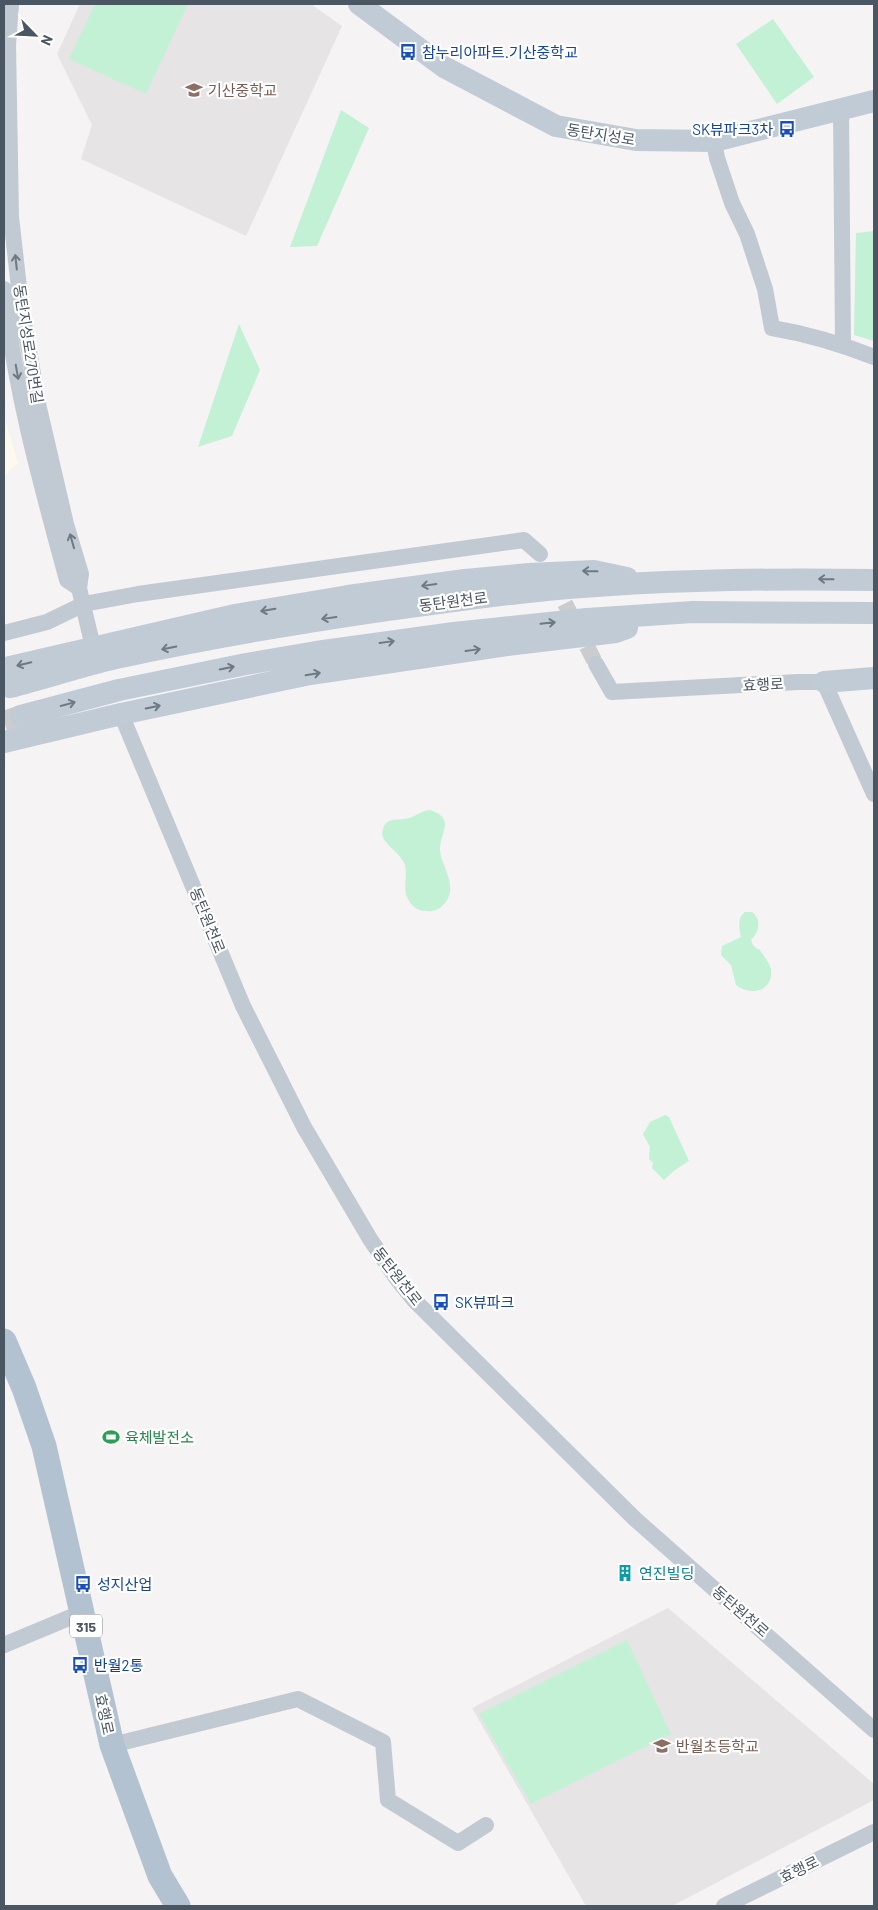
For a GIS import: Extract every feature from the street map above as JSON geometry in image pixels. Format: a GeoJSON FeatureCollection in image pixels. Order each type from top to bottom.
{"type":"FeatureCollection","features":[{"type":"Feature","properties":{"kind":"main road","name":"동탄지성로"},"geometry":{"type":"LineString","coordinates":[[359,4],[444,68],[556,126],[636,140],[714,141],[874,101]]}},
{"type":"Feature","properties":{"kind":"main road"},"geometry":{"type":"LineString","coordinates":[[7,679],[10,667],[93,646],[235,615],[348,596],[465,580],[529,574],[594,571],[655,583]]}},
{"type":"Feature","properties":{"kind":"main road","name":"동탄원천로"},"geometry":{"type":"LineString","coordinates":[[7,679],[312,621],[521,593],[655,583],[801,579],[874,580]]}},
{"type":"Feature","properties":{"kind":"main road"},"geometry":{"type":"LineString","coordinates":[[21,716],[119,690],[316,652],[454,633],[587,619],[660,614],[712,612],[874,613]]}},
{"type":"Feature","properties":{"kind":"main road"},"geometry":{"type":"LineString","coordinates":[[4,742],[121,714],[310,674],[616,632],[660,614]]}},
{"type":"Feature","properties":{"kind":"main road"},"geometry":{"type":"LineString","coordinates":[[824,682],[874,678]]}},
{"type":"Feature","properties":{"kind":"main road","name":"효행로"},"geometry":{"type":"LineString","coordinates":[[4,1341],[24,1388],[44,1446],[112,1745],[160,1876],[178,1906]]}},
{"type":"Feature","properties":{"kind":"street","name":"동탄지성로270번길"},"geometry":{"type":"LineString","coordinates":[[11,4],[8,54],[11,208],[21,305],[39,408],[66,524],[81,574],[79,588],[93,646]]}},
{"type":"Feature","properties":{"kind":"street"},"geometry":{"type":"LineString","coordinates":[[841,108],[843,345]]}},
{"type":"Feature","properties":{"kind":"street"},"geometry":{"type":"LineString","coordinates":[[714,141],[717,158],[732,203],[747,234],[765,288],[772,328],[800,333],[843,345],[874,357]]}},
{"type":"Feature","properties":{"kind":"street"},"geometry":{"type":"LineString","coordinates":[[4,289],[6,313],[23,410],[42,486],[67,580],[79,588]]}},
{"type":"Feature","properties":{"kind":"street"},"geometry":{"type":"LineString","coordinates":[[4,633],[47,622],[84,604],[138,594],[524,540],[540,554]]}},
{"type":"Feature","properties":{"kind":"street","name":"효행로"},"geometry":{"type":"LineString","coordinates":[[596,664],[612,692],[824,682]]}},
{"type":"Feature","properties":{"kind":"street"},"geometry":{"type":"LineString","coordinates":[[824,682],[874,794]]}},
{"type":"Feature","properties":{"kind":"street","name":"동탄원천로"},"geometry":{"type":"LineString","coordinates":[[121,714],[243,1006],[304,1127],[370,1239],[397,1279],[414,1300],[635,1519],[874,1730]]}},
{"type":"Feature","properties":{"kind":"street"},"geometry":{"type":"LineString","coordinates":[[4,1645],[83,1612]]}},
{"type":"Feature","properties":{"kind":"street"},"geometry":{"type":"LineString","coordinates":[[112,1745],[298,1698],[383,1742],[388,1800],[458,1843],[486,1825]]}},
{"type":"Feature","properties":{"kind":"street","name":"효행로"},"geometry":{"type":"LineString","coordinates":[[724,1906],[874,1832]]}},
{"type":"Feature","properties":{"kind":"shaded area","name":"기산중학교"},"geometry":{"type":"Polygon","coordinates":[[[80,4],[311,4],[342,26],[246,236],[81,159],[92,125],[57,54],[80,4]]]}},
{"type":"Feature","properties":{"kind":"shaded area"},"geometry":{"type":"Polygon","coordinates":[[[4,415],[18,463],[4,476],[4,415]]]}},
{"type":"Feature","properties":{"kind":"shaded area","name":"반월초등학교"},"geometry":{"type":"Polygon","coordinates":[[[668,1608],[874,1784],[874,1800],[672,1906],[586,1906],[472,1708],[668,1608]]]}},
{"type":"Feature","properties":{"kind":"green space"},"geometry":{"type":"Polygon","coordinates":[[[95,4],[188,4],[146,94],[69,59],[95,4]]]}},
{"type":"Feature","properties":{"kind":"green space"},"geometry":{"type":"Polygon","coordinates":[[[773,19],[814,77],[777,104],[736,44],[773,19]]]}},
{"type":"Feature","properties":{"kind":"green space"},"geometry":{"type":"Polygon","coordinates":[[[341,110],[369,128],[317,246],[290,247],[341,110]]]}},
{"type":"Feature","properties":{"kind":"green space"},"geometry":{"type":"Polygon","coordinates":[[[874,231],[874,341],[854,335],[856,233],[874,231]]]}},
{"type":"Feature","properties":{"kind":"green space"},"geometry":{"type":"Polygon","coordinates":[[[239,324],[260,370],[232,436],[198,447],[239,324]]]}},
{"type":"Feature","properties":{"kind":"green space"},"geometry":{"type":"Polygon","coordinates":[[[430,810],[443,818],[445,822],[440,851],[449,878],[450,892],[441,907],[435,910],[423,911],[409,902],[405,891],[405,865],[382,835],[383,828],[389,821],[407,819],[430,810]]]}},
{"type":"Feature","properties":{"kind":"green space"},"geometry":{"type":"Polygon","coordinates":[[[745,912],[752,912],[757,918],[758,926],[751,940],[753,945],[764,956],[771,969],[769,982],[760,990],[754,991],[742,989],[736,985],[731,965],[721,955],[722,946],[741,937],[740,920],[745,912]]]}},
{"type":"Feature","properties":{"kind":"green space"},"geometry":{"type":"Polygon","coordinates":[[[665,1115],[669,1117],[689,1161],[664,1180],[652,1168],[653,1163],[649,1159],[650,1147],[643,1134],[650,1122],[665,1115]]]}},
{"type":"Feature","properties":{"kind":"green space"},"geometry":{"type":"Polygon","coordinates":[[[627,1640],[671,1734],[531,1804],[479,1714],[627,1640]]]}},
{"type":"Feature","properties":{"kind":"tunnel"},"geometry":{"type":"LineString","coordinates":[[554,582],[596,664]]}},
{"type":"Feature","properties":{"kind":"tunnel"},"geometry":{"type":"LineString","coordinates":[[4,722],[21,716]]}},
{"type":"Feature","properties":{"kind":"place","name":"참누리아파트.기산중학교"},"geometry":{"type":"Point","coordinates":[408,52]}},
{"type":"Feature","properties":{"kind":"place","name":"기산중학교"},"geometry":{"type":"Point","coordinates":[194,90]}},
{"type":"Feature","properties":{"kind":"place","name":"SK뷰파크3차"},"geometry":{"type":"Point","coordinates":[787,129]}},
{"type":"Feature","properties":{"kind":"place","name":"SK뷰파크"},"geometry":{"type":"Point","coordinates":[441,1302]}},
{"type":"Feature","properties":{"kind":"place","name":"육체발전소"},"geometry":{"type":"Point","coordinates":[111,1437]}},
{"type":"Feature","properties":{"kind":"place","name":"연진빌딩"},"geometry":{"type":"Point","coordinates":[625,1573]}},
{"type":"Feature","properties":{"kind":"place","name":"성지산업"},"geometry":{"type":"Point","coordinates":[83,1584]}},
{"type":"Feature","properties":{"kind":"place","name":"반월2통"},"geometry":{"type":"Point","coordinates":[80,1665]}},
{"type":"Feature","properties":{"kind":"place","name":"반월초등학교"},"geometry":{"type":"Point","coordinates":[662,1746]}}]}
